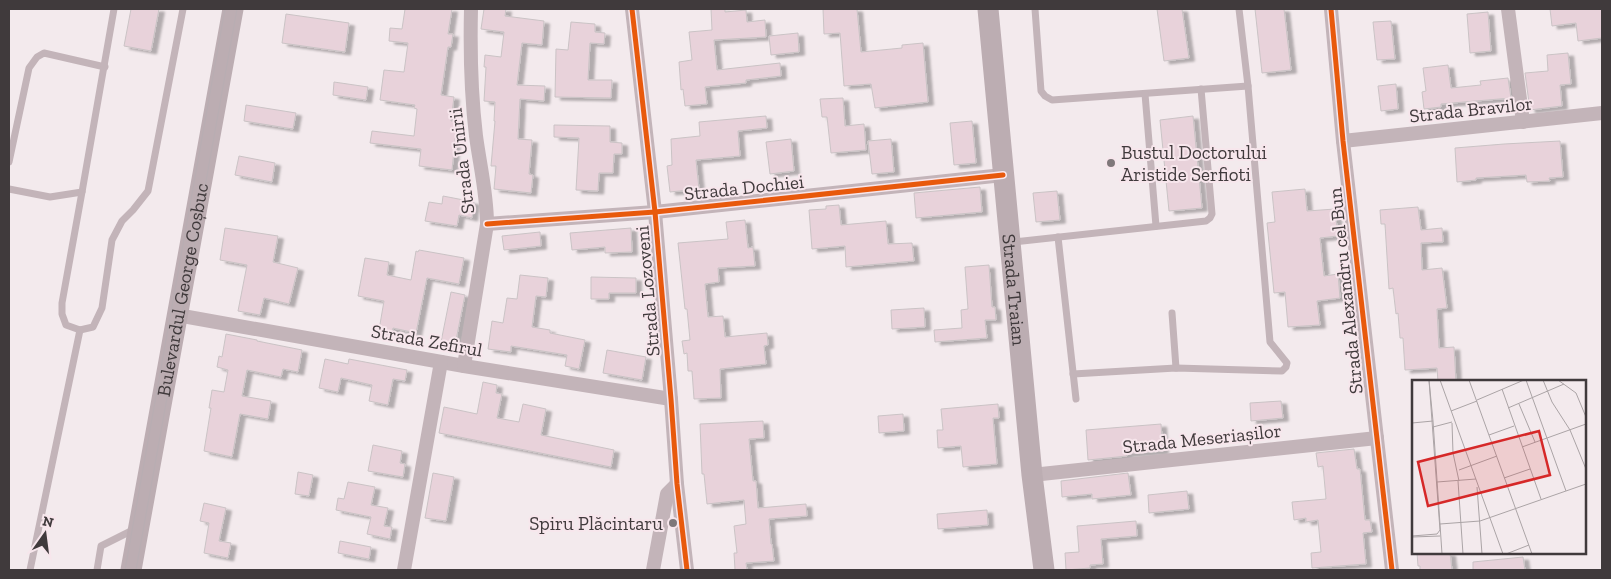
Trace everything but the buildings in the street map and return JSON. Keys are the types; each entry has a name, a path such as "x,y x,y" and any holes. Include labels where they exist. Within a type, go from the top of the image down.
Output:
{"main road":[{"name":"Bulevardul George Coșbuc","path":"131,570 233,9"},
{"name":"Strada Traian","path":"988,9 1032,475 1044,570"}],"street":[{"name":"Strada Unirii","path":"464,366 487,224 487,205 472,90 471,9"},
{"name":"Strada Lozoveni","path":"632,9 655,212 677,484 687,570"},
{"name":"Strada Alexandru cel Bun","path":"1331,9 1343,141 1392,570"},
{"path":"1508,9 1523,122"},
{"name":"Strada Bravilor","path":"1343,141 1602,114"},
{"name":"Strada Dochiei","path":"487,224 655,212 1003,176"},
{"name":"Strada Zefirul","path":"177,315 464,366 671,399"},
{"path":"404,570 441,362"},
{"name":"Strada Meseriașilor","path":"1032,475 1377,438"},
{"path":"653,570 667,494 677,484"}],"lane":[{"path":"114,9 62,303 62,314 66,325 80,330 93,327 102,308 112,240 122,221 148,191 183,9"},
{"path":"1035,9 1041,90 1045,96 1052,100 1248,86"},
{"path":"1073,374 1176,368 1282,371 1286,367 1287,363 1270,342 1248,86 1239,9"},
{"path":"9,162 29,68 36,57 44,53 105,67"},
{"path":"1010,242 1206,221 1210,218 1212,214 1201,89"},
{"path":"1145,94 1156,226"},
{"path":"9,189 50,197 82,192"},
{"path":"1058,237 1076,400"},
{"path":"1172,313 1176,368"},
{"path":"30,570 80,330"},
{"path":"97,570 102,546 138,528"}],"tram line":[{"path":"125,570 225,9"},
{"path":"136,570 237,9"}],"cycle path":[{"path":"632,9 655,212 677,484 687,570"},
{"path":"1331,9 1343,141 1392,570"},
{"path":"487,224 655,212 1003,175"}],"place":[{"name":"Bustul Doctorului Aristide Serfioti","path":"1111,163"},
{"name":"Spiru Plăcintaru","path":"673,523"}]}
